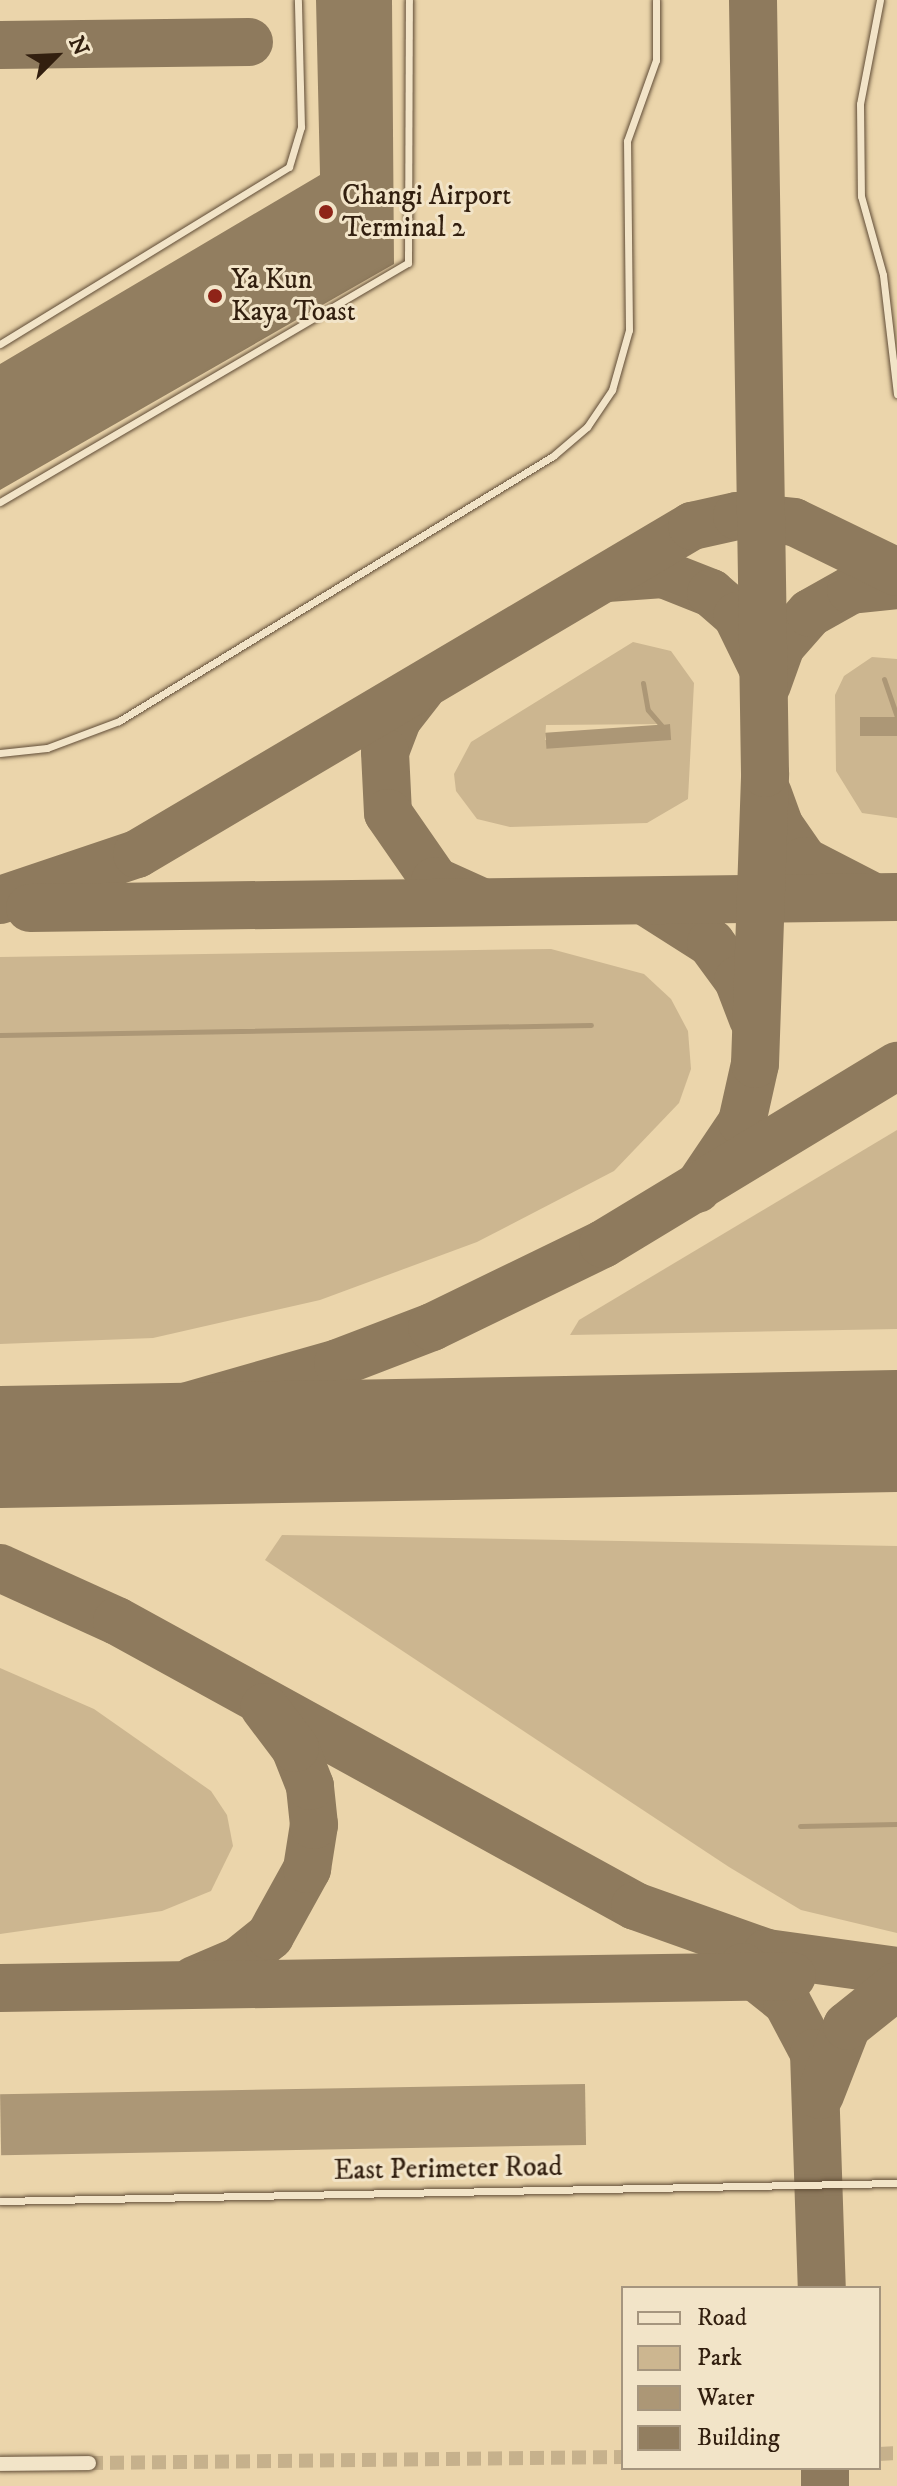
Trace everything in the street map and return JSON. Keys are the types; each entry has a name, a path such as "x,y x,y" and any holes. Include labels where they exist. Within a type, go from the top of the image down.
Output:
{"street":[{"path":"0,2464 89,2463"}],"lane":[{"path":"0,344 289,167 301,127 298,0"},
{"path":"0,502 408,263 409,0"},
{"path":"0,753 47,748 119,721 553,456 587,427 616,382 629,330 627,141 656,60 656,0"},
{"path":"880,0 860,104 861,196 883,275 897,394"},
{"name":"East Perimeter Road","path":"0,2201 897,2183"}],"green space":[{"path":"633,642 671,651 694,683 688,799 647,823 510,827 477,819 456,791 454,774 471,742","holes":["670,724 670,740 545,740 546,725"]},
{"path":"872,657 897,659 897,717 860,718 861,736 897,736 897,818 862,813 836,771 835,695 844,676"},
{"path":"551,949 644,974 671,999 688,1031 691,1069 679,1103 614,1171 477,1242 320,1300 153,1338 0,1344 0,957"},
{"path":"897,1130 897,1329 570,1335 579,1320"},
{"path":"282,1535 897,1546 897,1933 801,1910 729,1867 265,1560"},
{"path":"0,1668 94,1709 211,1791 227,1815 233,1846 211,1891 162,1911 0,1934"}],"water":[{"path":"860,717 897,717 897,736 860,736"},
{"path":"670,724 671,740 546,749 545,733"},
{"path":"585,2084 586,2145 1,2155 0,2094"}],"building":[{"name":"Changi Airport Terminal 2","path":"316,0 392,0 394,264 0,490 0,364 320,175"}],"waterway":[{"path":"884,679 897,716"},
{"path":"643,683 648,710 663,727"},
{"path":"0,1035 591,1025"},
{"path":"800,1826 897,1824"}],"taxiway":[{"path":"697,1189 742,1122 755,1064 765,773 753,0"},
{"path":"0,45 249,42"},
{"path":"0,900 137,854 692,526 737,516 794,522 897,572"},
{"path":"607,578 663,574 711,593 737,616 761,665"},
{"path":"767,685 781,646 810,613 851,590 897,585"},
{"path":"421,689 398,718 385,752 388,813 435,881 482,902"},
{"path":"768,794 779,825 804,861 868,894"},
{"path":"30,908 897,897"},
{"path":"648,903 711,943 738,980 753,1019"},
{"path":"0,1437 163,1413 338,1363 432,1327 603,1244 897,1066"},
{"path":"0,1568 117,1621 635,1906 767,1953 897,1971"},
{"path":"194,1980 239,1961 270,1936 307,1869 314,1825 310,1786 295,1748 264,1707"},
{"path":"743,1967 787,2002 814,2053 822,2286"},
{"path":"0,1988 792,1976"},
{"path":"820,2095 847,2026 897,1986"},
{"path":"825,2470 825,2486"}],"runway":[{"path":"0,1447 897,1431"}],"tunnel":[{"path":"881,2454 897,2453"},
{"path":"89,2463 621,2457"}],"place":[{"name":"Changi Airport Terminal 2","path":"326,212"},
{"name":"Ya Kun Kaya Toast","path":"215,296"}]}
